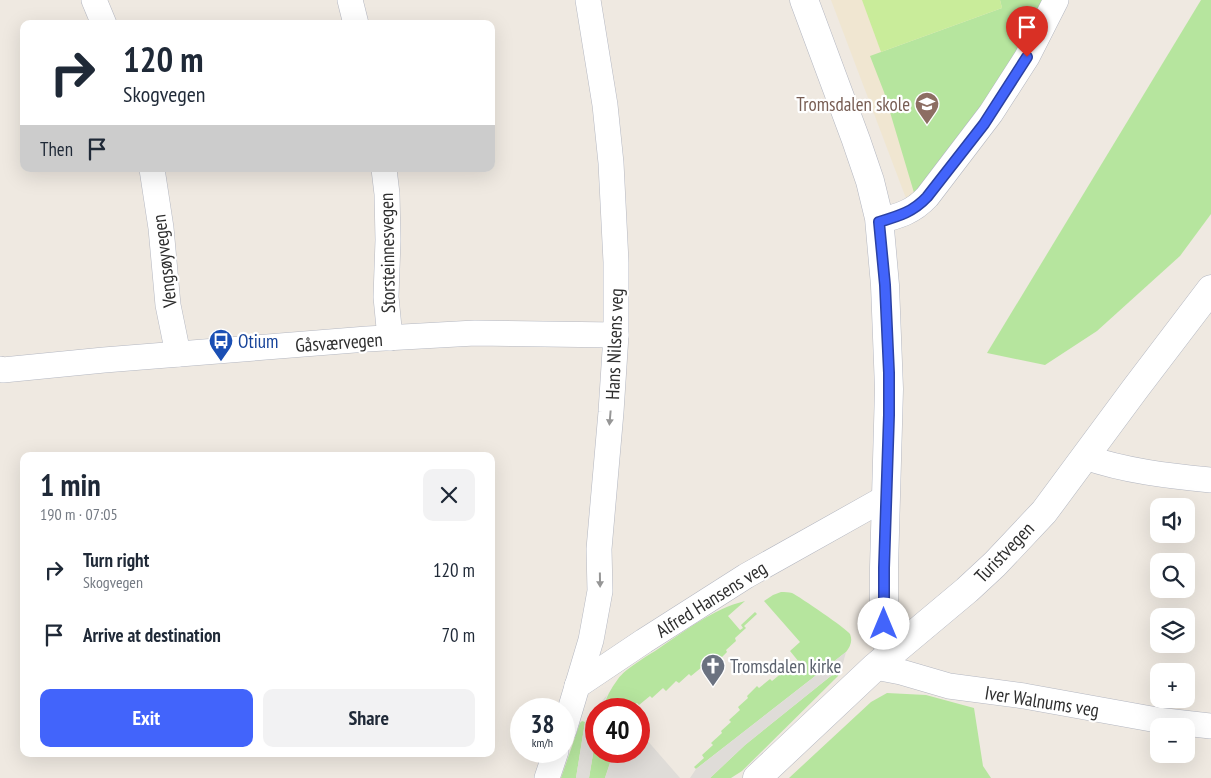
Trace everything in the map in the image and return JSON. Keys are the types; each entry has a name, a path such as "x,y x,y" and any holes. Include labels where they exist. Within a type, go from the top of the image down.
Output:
{"street":[{"path":"94,0 102,20"},
{"path":"350,0 355,20"},
{"name":"Hans Nilsens veg","path":"578,686 591,640 600,591 599,549 616,335 616,262 610,156 605,105 588,0"},
{"path":"804,0 867,173 879,222 885,285 889,373 884,568 884,632 886,641 884,660"},
{"path":"879,222 909,212 927,197 991,113 1027,57 1056,0"},
{"name":"Vengsøyvegen","path":"152,172 161,228 168,305 178,354"},
{"name":"Storsteinnesvegen","path":"384,172 388,240 386,297 390,338"},
{"name":"Turistvegen","path":"757,778 884,660 967,590 995,564 1044,512 1211,289"},
{"name":"Gåsværvegen","path":"1,371 178,354 367,339 475,333 616,335"},
{"path":"1085,457 1115,466 1179,477 1211,480"},
{"name":"Alfred Hansens veg","path":"578,686 746,576 886,498"},
{"name":"Iver Walnums veg","path":"884,660 902,672 949,686 1063,702 1157,720 1211,726"},
{"path":"574,698 578,686"},
{"path":"547,778 552,763"}],"shaded area":[{"name":"Tromsdalen skole","path":"831,0 1056,0 1023,66 907,201"},
{"path":"846,652 842,667 745,745 710,778 690,778 696,769"},
{"path":"585,722 585,763 592,763 589,778 576,778"},
{"path":"650,744 680,778 605,778 610,763 650,763"}],"green space":[{"path":"862,0 1000,0 1002,8 881,52"},
{"name":"Tromsdalen skole","path":"1000,0 1044,0 995,94 915,196 884,92 870,56 1002,8"},
{"path":"1201,0 1211,0 1211,214 1180,256 1097,331 1045,365 987,353"},
{"path":"781,592 792,593 841,626 850,634 850,646 846,652 696,769 694,767 704,758 702,755 713,745 711,743 731,722 729,720 740,710 738,707 748,698 747,696 757,686 759,688 770,679 772,681 783,672 786,673 799,662 790,651 800,642 764,601"},
{"path":"745,601 728,616 740,630 743,628 741,625 755,612 757,614 744,626 746,628 735,638 736,641 717,662 715,660 704,669 702,667 691,676 689,674 679,683 676,681 666,691 663,688 652,698 650,696 648,698 607,698 615,682 631,667 700,621"},
{"path":"842,667 838,676 742,771 731,778 710,778 745,745"},
{"path":"887,693 926,695 974,708 983,766 991,778 789,778 871,702"},
{"path":"582,721 585,722 576,778 561,778 566,763 575,763 575,737"},
{"path":"592,763 610,763 605,778 589,778"}],"place":[{"name":"Tromsdalen skole","path":"927,125"},
{"name":"Otium","path":"221,362"},
{"name":"Tromsdalen kirke","path":"713,687"}],"route":[{"path":"884,624 889,373 885,285 879,222 909,212 927,197 984,124 1027,57"}]}
